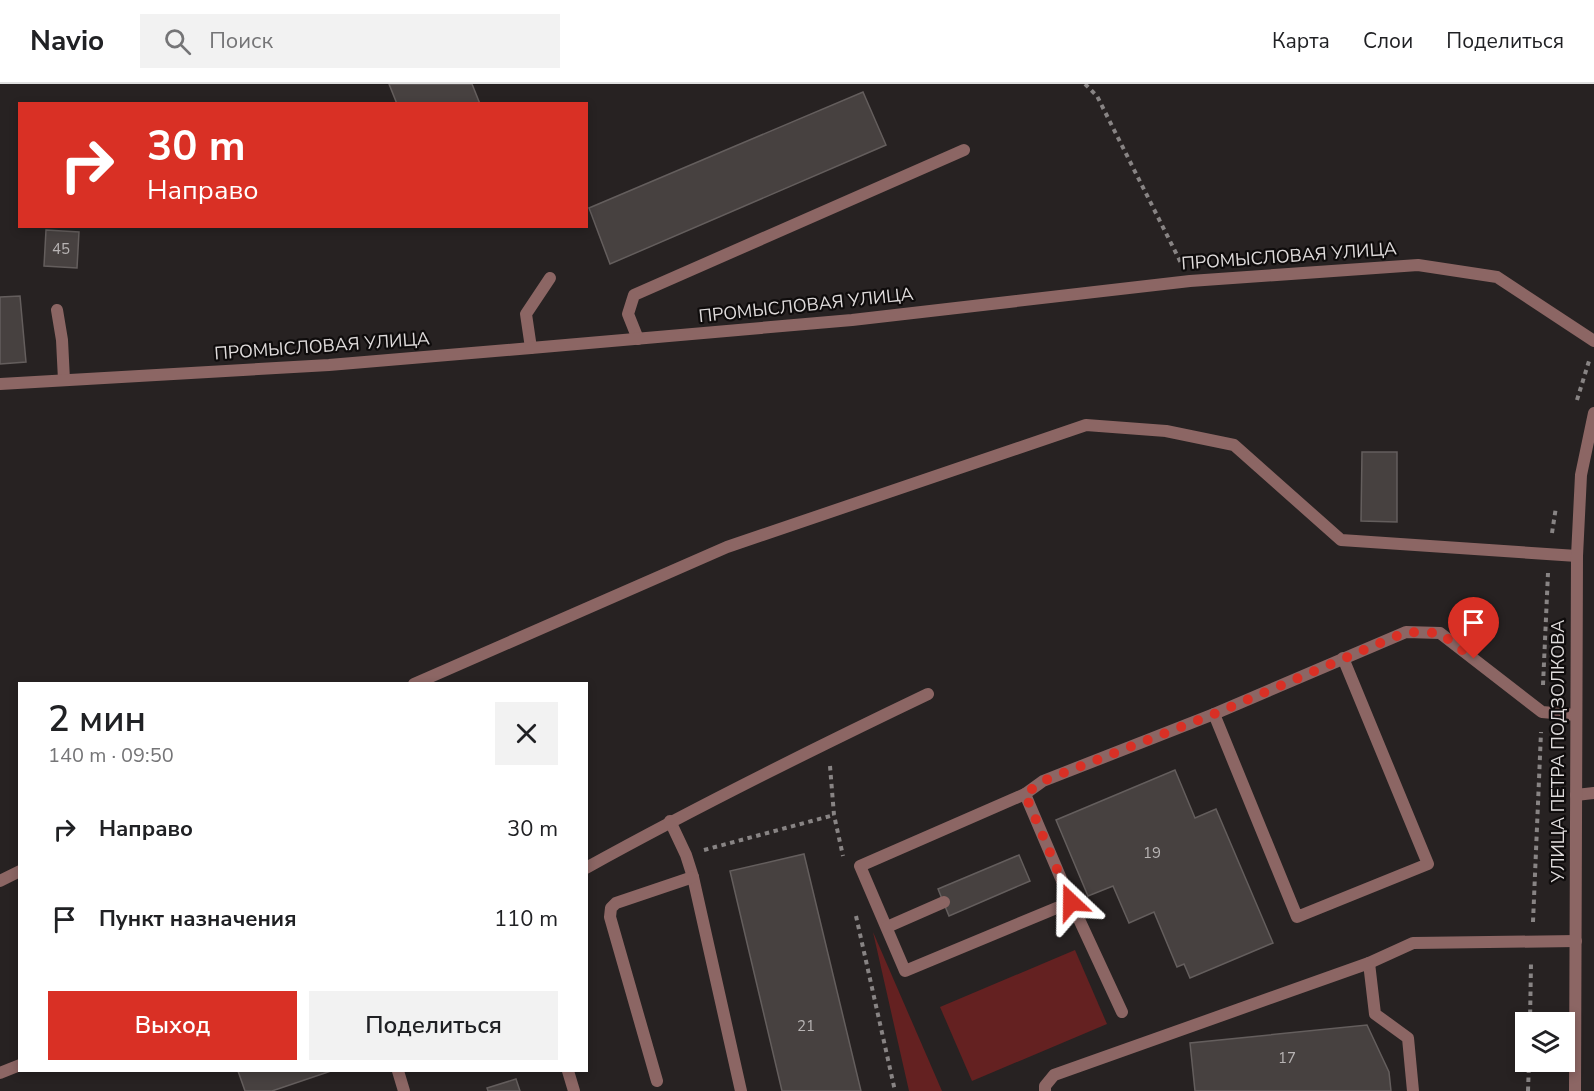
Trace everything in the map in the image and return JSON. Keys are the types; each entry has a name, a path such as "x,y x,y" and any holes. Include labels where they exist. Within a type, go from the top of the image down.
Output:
{"street":[{"path":"638,339 628,314 634,295 964,150"},
{"name":"ПРОМЫСЛОВАЯ УЛИЦА","path":"0,384 329,365 852,320 1190,280 1418,265 1497,277 1594,341"},
{"path":"531,348 526,314 550,278"},
{"path":"57,310 62,340 64,380"},
{"name":"УЛИЦА ПЕТРА ПОДЗОЛКОВА","path":"1575,1091 1577,556 1581,475 1594,413"},
{"path":"419,682 727,547 1086,425 1166,431 1234,445 1341,540 1577,556"},
{"path":"1071,902 906,971 860,866 1025,794 1043,781 1214,714 1406,632 1440,633 1542,712 1576,715"},
{"path":"1214,714 1297,917 1428,864 1343,658"},
{"path":"588,867 670,821 928,694"},
{"path":"1576,795 1594,793"},
{"path":"1025,794 1071,902 1122,1012"},
{"path":"670,821 686,855 693,877 741,1091"},
{"path":"0,881 18,873"},
{"path":"657,1080 610,916 611,908 616,903 693,877"},
{"path":"887,927 944,902"},
{"path":"1045,1091 1045,1086 1054,1075 1369,963 1413,943 1576,941"},
{"path":"1369,963 1375,1014 1408,1038 1413,1091"},
{"path":"0,1073 18,1066"},
{"path":"398,1072 405,1091"},
{"path":"568,1072 574,1091"}],"path":[{"path":"1085,84 1097,96 1190,280"},
{"path":"1574,410 1591,355"},
{"path":"1530,1012 1549,554 1557,498"},
{"path":"686,855 834,815"},
{"path":"1528,1091 1529,1072"}],"shaded area":[{"path":"873,932 942,1091 909,1091"},
{"path":"1075,950 1107,1024 972,1081 940,1007"}],"building":[{"path":"389,84 472,84 479,102 396,102"},
{"path":"863,92 886,145 610,264 589,208"},
{"path":"46,230 79,232 77,268 44,266"},
{"path":"20,296 26,362 0,364 0,297"},
{"path":"1362,452 1397,452 1397,522 1361,521"},
{"path":"1175,770 1195,818 1216,809 1273,943 1190,978 1184,964 1177,967 1154,912 1129,923 1113,886 1088,896 1056,820"},
{"path":"804,854 861,1091 782,1091 730,871"},
{"path":"1019,855 1030,881 949,916 938,889"},
{"path":"1367,1025 1389,1072 1391,1091 1195,1091 1190,1043"},
{"path":"238,1072 328,1072 272,1091 245,1091"},
{"path":"516,1079 520,1091 488,1091 487,1088"}],"route":[{"path":"1071,902 1025,794 1043,781 1214,714 1406,632 1440,633 1474,659"}]}
